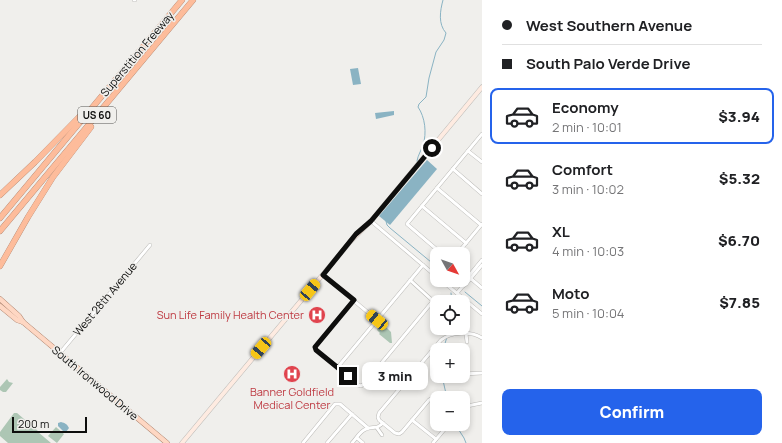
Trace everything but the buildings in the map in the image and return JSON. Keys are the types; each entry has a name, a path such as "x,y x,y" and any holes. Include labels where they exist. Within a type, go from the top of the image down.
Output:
{"highway":[{"name":"Superstition Freeway","path":"0,218 182,0"},
{"name":"Superstition Freeway","path":"0,231 193,0"},
{"path":"0,266 53,177 120,92 139,65"},
{"path":"0,194 52,146 113,82"}],"main road":[{"path":"182,443 356,234 371,221 482,88"},
{"name":"South Ironwood Drive","path":"0,299 19,316 23,322 167,443"},
{"name":"South Ironwood Drive","path":"0,306 17,320 23,322"}],"street":[{"path":"434,247 407,224 482,134"},
{"path":"468,151 482,162"},
{"path":"453,169 482,194"},
{"path":"438,188 482,224 463,247"},
{"path":"422,206 466,243"},
{"path":"371,221 430,270"},
{"name":"West 28th Avenue","path":"60,353 150,245"},
{"path":"470,277 482,260"},
{"path":"337,368 423,264"},
{"path":"470,277 482,265"},
{"path":"323,275 377,320"},
{"path":"470,277 482,288"},
{"path":"354,300 315,347 316,350 337,368 361,386 433,301 410,280"},
{"path":"450,287 482,314"},
{"path":"456,292 462,287"},
{"path":"470,334 482,338"},
{"path":"430,399 399,434 395,433 378,417 379,413 438,342 448,336 457,335"},
{"path":"466,335 467,342"},
{"path":"470,374 482,373"},
{"path":"303,443 335,404 338,403 368,428"},
{"path":"470,405 482,403"},
{"path":"327,443 352,414"},
{"path":"412,420 436,439"},
{"path":"352,443 363,431 368,428 377,428 383,423"},
{"path":"377,428 379,433 382,435"},
{"path":"433,443 443,431"},
{"path":"357,438 363,443"}],"green space":[{"path":"378,326 385,326 391,332 392,343 379,334 380,333 377,330"},
{"path":"7,379 9,382 13,383 6,392 3,392 0,390 0,387"},
{"path":"14,413 17,413 51,443 8,443 0,436 0,432"},
{"path":"56,427 64,434 57,443 48,436"}],"water":[{"path":"358,68 361,84 353,85 350,69"},
{"path":"394,111 394,115 376,119 375,113"},
{"path":"427,160 437,169 390,225 379,216"},
{"path":"61,422 66,424 69,428 66,432 58,426 58,423"}],"waterway":[{"path":"418,163 417,159 423,145 425,130 424,120 418,107 426,97 436,52 444,40 446,33 441,22 443,0"},
{"path":"386,221 390,228 430,261"},
{"path":"465,292 482,306"},
{"path":"445,343 447,337"},
{"path":"444,383 445,391"},
{"path":"460,431 466,443"}],"place":[{"name":"Sun Life Family Health Center","path":"317,315"},
{"name":"Banner Goldfield Medical Center","path":"292,374"}],"route":[{"path":"348,376 316,350 315,347 354,300 323,275 356,234 371,221 432,148"}]}
